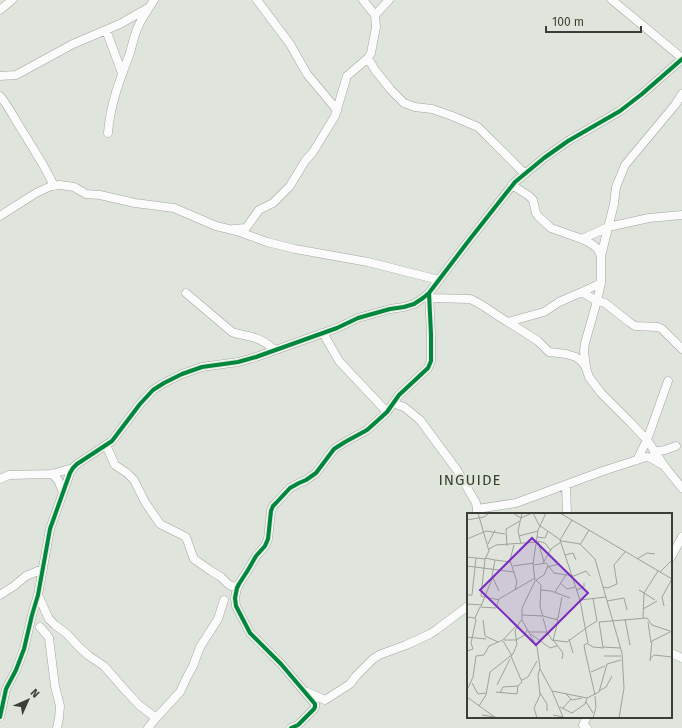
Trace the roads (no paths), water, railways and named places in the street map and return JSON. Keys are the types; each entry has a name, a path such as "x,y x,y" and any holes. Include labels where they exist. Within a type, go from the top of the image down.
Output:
{"street":[{"path":"0,10 12,0"},
{"path":"108,133 110,113 137,28 154,0"},
{"path":"257,0 290,44 308,74 337,110"},
{"path":"363,0 376,15"},
{"path":"230,229 246,228 259,210 273,203 290,186 335,116 347,76 368,58 371,53 376,26 376,15 389,0"},
{"path":"291,728 298,725 310,714 315,707 315,704 281,664 248,629 236,606 238,587 256,556 267,543 273,506 290,488 310,478 316,473 334,449 367,430 386,412 407,387 428,368 431,361 429,296 439,280 512,186 544,158 568,141 620,111 642,94 682,58 612,0"},
{"path":"0,76 16,75 73,44 120,24 148,8"},
{"path":"106,30 122,73"},
{"path":"368,58 375,70 404,103 415,107 432,109 478,127 525,174"},
{"path":"682,94 675,105 625,165 616,187 614,204 601,256 601,283 584,351 586,368 589,377 601,393 646,440 682,488"},
{"path":"0,96 48,172 54,186"},
{"path":"0,216 36,193 60,185 74,187 86,194 100,195 135,203 174,208 216,226 230,229 267,242 295,249 368,262 439,280"},
{"path":"512,186 534,200 536,213 551,228 590,242 597,248 601,256"},
{"path":"582,239 608,227 649,218 682,215"},
{"path":"508,322 544,312 559,302 601,283"},
{"path":"582,292 597,301 605,303 635,326 658,327 662,329 682,349"},
{"path":"186,294 232,332 262,340 275,350"},
{"path":"0,475 52,474 73,468 115,437 153,390 182,374 202,367 256,358 337,328 358,318 390,309 404,308 429,296 470,299 475,301 496,316 534,338 549,352 576,357 586,368"},
{"path":"323,333 338,361 386,412"},
{"path":"637,460 668,382"},
{"path":"393,403 409,410 420,420 457,470 473,498 477,512 516,503 646,457 652,458 665,467"},
{"path":"106,445 115,465 134,480 145,502 160,524 186,537 194,558 231,586 238,587"},
{"path":"654,452 676,446"},
{"path":"0,717 6,689 16,670 26,642 38,595 50,529 68,477 73,468"},
{"path":"52,474 58,480 63,492"},
{"path":"0,479 9,475"},
{"path":"566,485 568,513"},
{"path":"672,555 682,537"},
{"path":"0,595 26,576 42,569"},
{"path":"38,595 47,616 55,625 67,634 89,656 104,666 138,705 156,718"},
{"path":"148,728 180,692 194,666 200,646 218,619 224,600"},
{"path":"303,690 325,700 350,684 373,659 430,634 467,607"},
{"path":"26,642 40,627 44,625 55,625"},
{"path":"40,627 49,638 55,686 60,706 57,728"},
{"path":"672,653 682,658"}],"district":[{"name":"INGUIDE","path":"470,480"}]}
